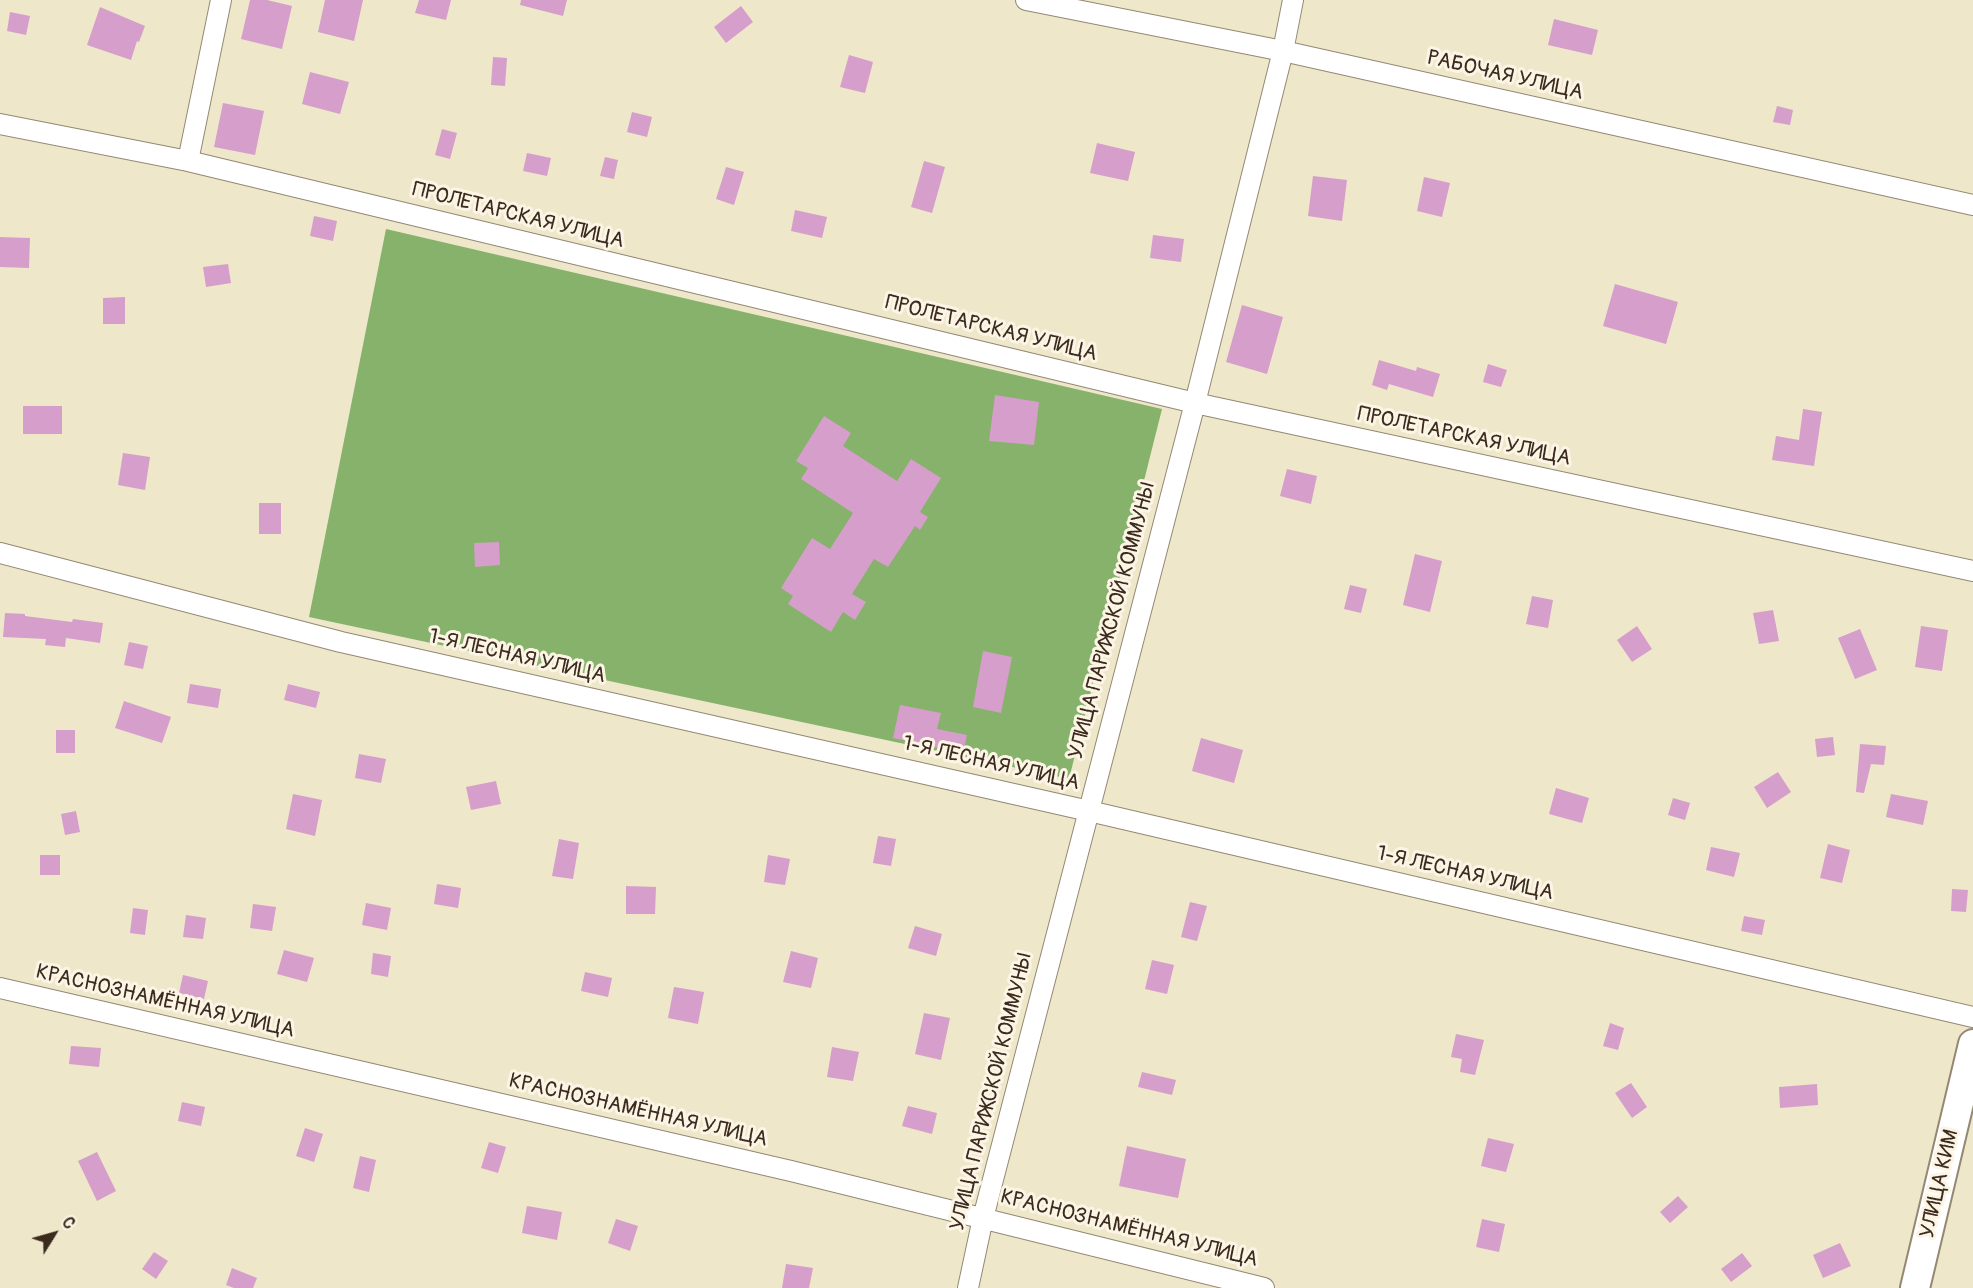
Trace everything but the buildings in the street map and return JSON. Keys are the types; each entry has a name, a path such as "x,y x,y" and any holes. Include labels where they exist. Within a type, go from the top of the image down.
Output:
{"main road":[{"name":"УЛИЦА КИМ","path":"1915,1288 1973,1044"}],"street":[{"path":"188,161 221,0"},
{"name":"РАБОЧАЯ УЛИЦА","path":"1026,0 1283,51 1973,206"},
{"name":"УЛИЦА ПАРИЖСКОЙ КОММУНЫ","path":"968,1288 983,1218 1195,403 1283,51 1293,0"},
{"name":"ПРОЛЕТАРСКАЯ УЛИЦА","path":"0,124 188,161 1195,403 1973,571"},
{"name":"1-Я ЛЕСНАЯ УЛИЦА","path":"0,553 341,642 1089,811 1973,1017"},
{"name":"КРАСНОЗНАМЁННАЯ УЛИЦА","path":"0,988 791,1171 1264,1288"}],"green space":[{"path":"386,229 1162,409 1069,779 309,617"}]}
